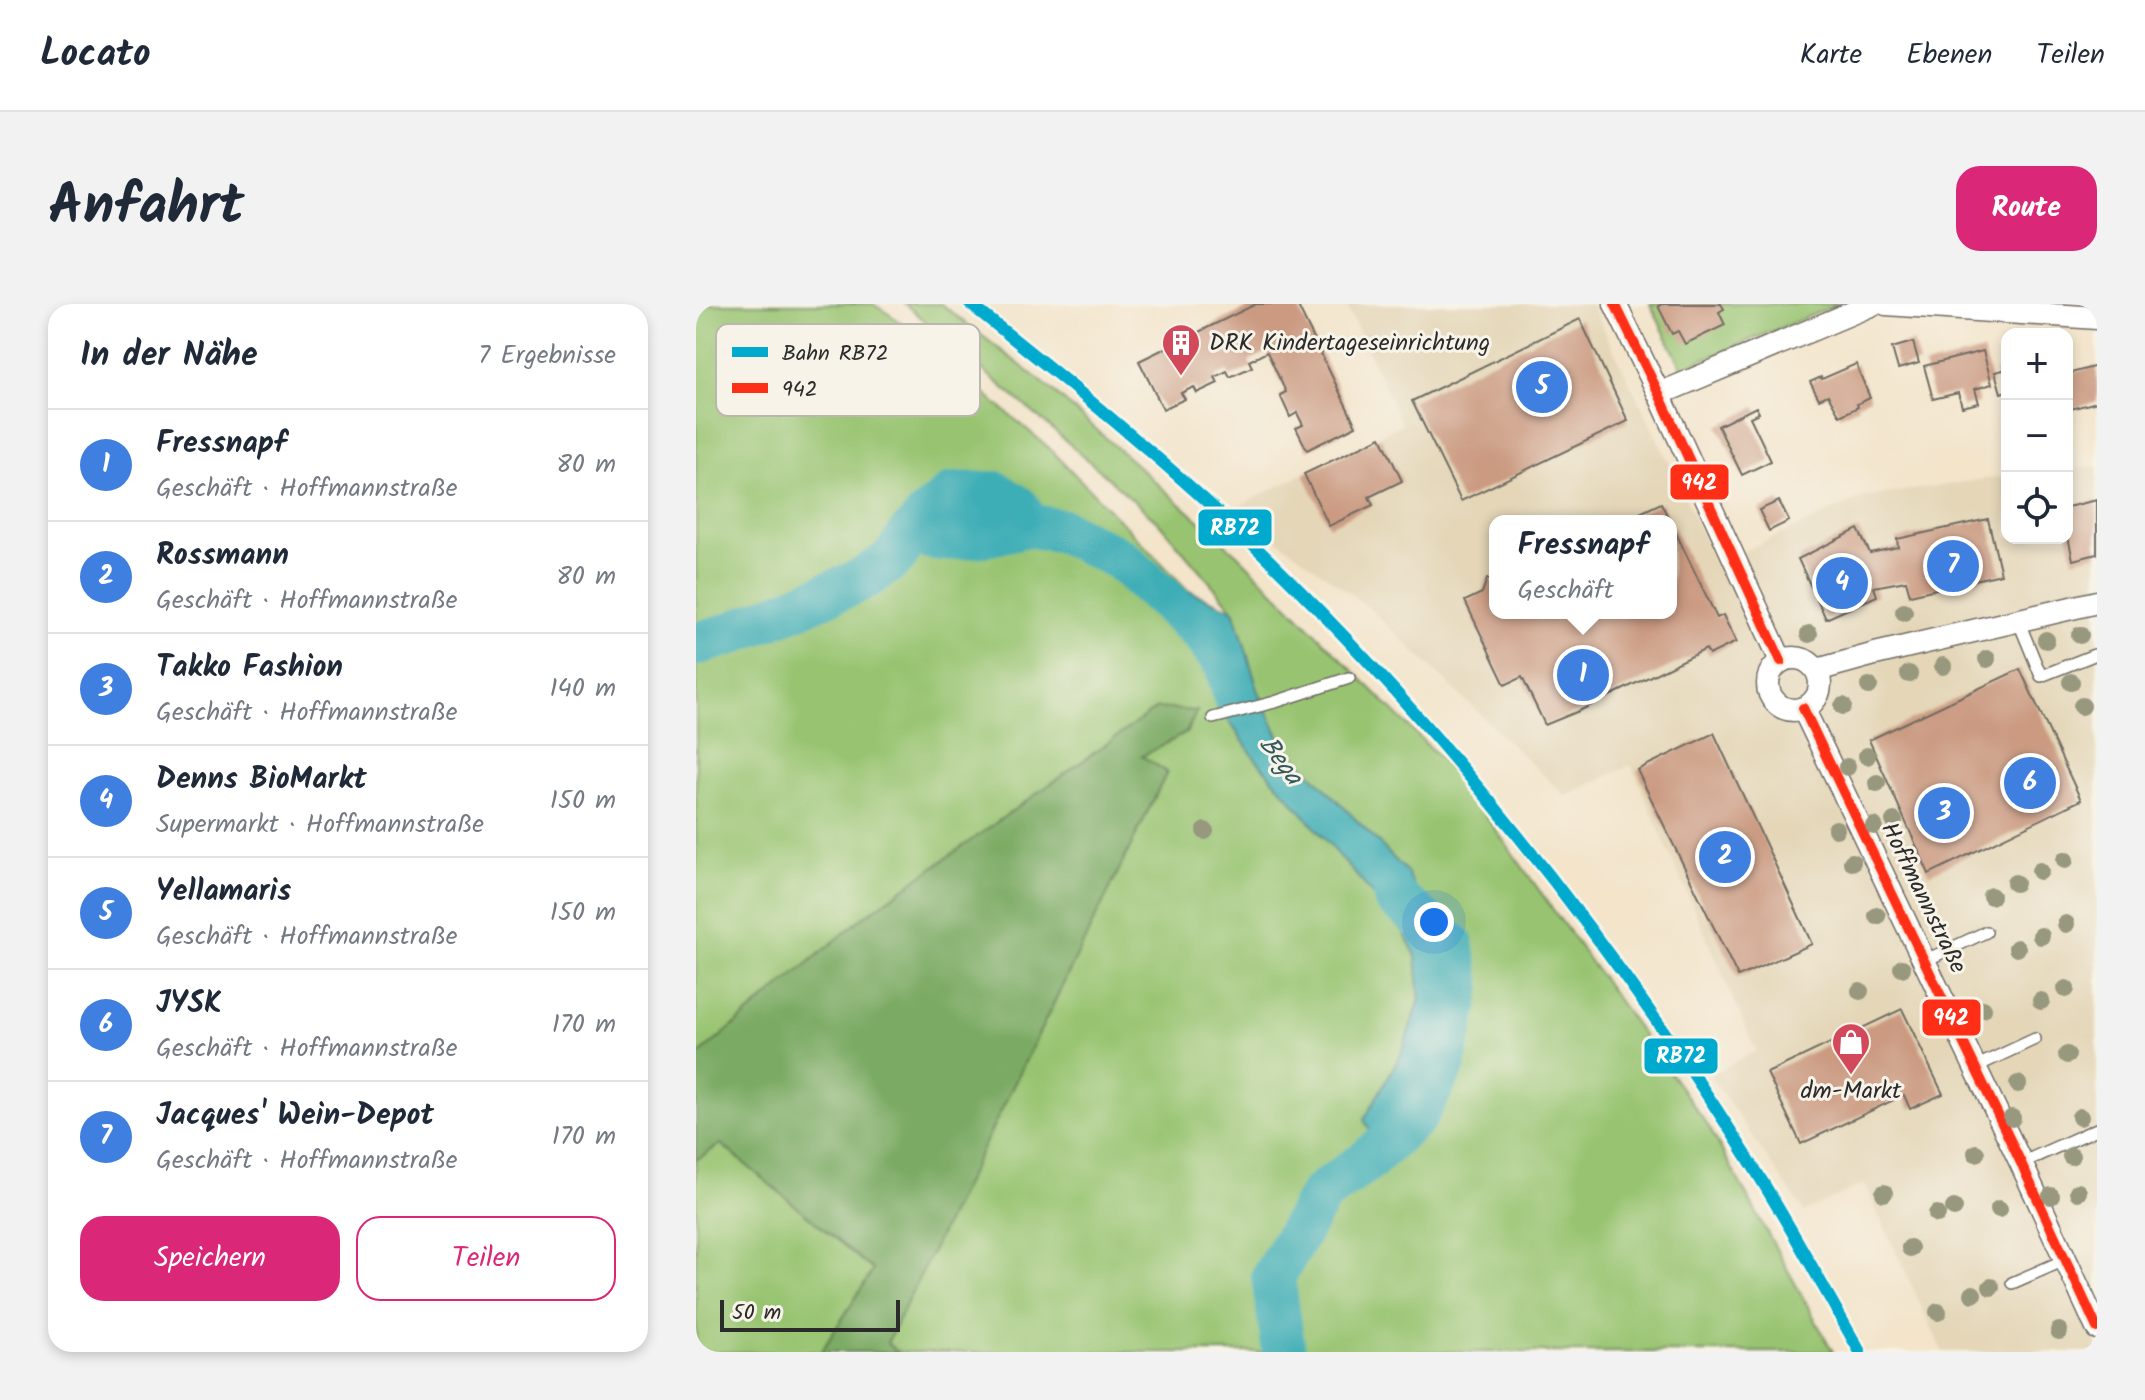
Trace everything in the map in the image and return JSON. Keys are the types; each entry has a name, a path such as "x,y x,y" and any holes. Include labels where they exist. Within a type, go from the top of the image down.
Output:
{"street":[{"path":"1615,304 1781,661"},
{"path":"1659,394 1873,304"},
{"path":"1886,304 2097,318"},
{"path":"1817,670 2097,602"},
{"path":"1801,658 1817,670 1821,681 1819,692 1813,702 1803,708 1785,708 1771,696 1769,678 1773,668 1781,661 1801,658"},
{"name":"Hoffmannstraße","path":"1803,708 2097,1328"}],"lane":[{"path":"2018,620 2041,676 2094,655"},
{"path":"1213,718 1349,678"},
{"path":"1924,961 1986,932"},
{"path":"1975,1067 2035,1039"},
{"path":"2021,1163 2097,1129"},
{"path":"2012,1283 2065,1260"}],"shaded area":[{"path":"1346,304 1591,304 1670,464 1715,564 1864,497 2001,477 2001,544 2073,544 2073,469 2097,466 2097,1352 1943,1352 1864,1184 1804,1212 1710,1075 1756,1051 1631,765 1565,796 1368,607 1235,508 1402,424"}],"green space":[{"path":"696,304 873,304 902,324 716,324 716,416 980,416 980,390 1048,447 1189,591 1208,628 1222,704 1254,757 1402,928 1416,956 1420,999 1401,1054 1365,1120 1377,1141 1435,1055 1407,872 1283,745 1258,690 1234,610 1158,522 980,368 980,334 1046,385 1238,555 1455,773 1709,1127 1833,1352 898,1352 887,1343 1167,772 1141,756 1186,733 1196,712 696,1057"},
{"path":"905,304 941,304 967,324 929,324"},
{"path":"1650,304 1839,304 1682,368"},
{"path":"1157,708 1197,711 1186,733 1142,756 1167,772 887,1343 898,1352 821,1352 873,1270 721,1144 696,1160 696,1057 862,918"},
{"path":"721,1144 874,1270 821,1352 696,1352 696,1160"}],"water":[{"path":"1189,591 1234,610 1258,690 1283,745 1407,872 1441,937 1444,986 1435,1055 1377,1142 1364,1120 1401,1054 1420,1000 1416,956 1402,928 1254,757 1225,715 1208,628"}],"building":[{"name":"DRK Kindertageseinrichtung","path":"1256,304 1297,304 1356,426 1307,450 1296,428 1303,425 1297,413 1290,417 1280,395 1286,392 1267,352 1249,361 1252,367 1230,377 1227,371 1215,377 1218,383 1197,393 1194,387 1181,393 1185,399 1163,409 1139,361"},
{"path":"1721,304 1724,309 1719,312 1725,325 1685,344 1678,331 1672,334 1658,306"},
{"path":"1580,319 1628,421 1461,501 1412,401"},
{"path":"1913,342 1919,363 1898,369 1892,348"},
{"path":"1983,351 1992,384 1975,389 1979,403 1962,407 1958,393 1933,399 1924,366"},
{"path":"1856,364 1870,398 1840,416 1828,395 1819,399 1810,382"},
{"path":"2097,366 2097,402 2073,408 2073,372"},
{"path":"2001,370 2001,393 1995,372"},
{"path":"1756,407 1759,413 1750,417 1771,461 1742,475 1718,426"},
{"path":"1381,437 1402,481 1369,497 1373,505 1329,526 1304,474"},
{"path":"2097,500 2097,554 2073,560 2070,544 2073,544 2073,506"},
{"path":"1779,501 1789,521 1769,531 1759,510"},
{"path":"1661,503 1667,515 1636,515"},
{"path":"1988,519 2001,574 1910,595 1906,581 1874,587 1877,596 1826,619 1798,559 1858,529 1870,553 1898,547 1897,539"},
{"path":"1677,535 1717,618 1723,615 1736,642 1709,655 1706,649 1545,725 1522,677 1505,685 1465,601 1482,593 1487,579 1489,619 1677,619"},
{"path":"2020,669 2081,800 1929,874 1869,740"},
{"path":"1714,733 1812,944 1738,977 1637,770"},
{"name":"dm-Markt","path":"1902,1009 1943,1094 1910,1109 1904,1095 1801,1144 1767,1073"}],"waterway":[{"path":"910,534 953,494 996,493 1019,508 1027,525"},
{"name":"Bega","path":"696,644 730,634 864,579 894,558 910,534 942,539 991,534 1027,525 1063,531 1120,559 1201,632 1226,665 1235,697"},
{"name":"Bega","path":"1284,1352 1273,1277 1321,1194 1369,1159 1416,1116 1444,1064 1460,987 1452,945 1395,897"}],"rail line":[{"name":"RB72","path":"970,304 1121,427 1231,524 1332,623 1457,762 1574,907 1682,1058 1767,1189 1860,1352"}],"transit line":[{"name":"942","path":"1615,304 1781,661"},
{"name":"942","path":"1803,708 2097,1328"}],"place":[{"name":"DRK Kindertageseinrichtung","path":"1181,377"},
{"name":"Yellamaris","path":"1542,387"},
{"name":"Jacques' Wein-Depot","path":"1953,566"},
{"name":"Denns BioMarkt","path":"1842,583"},
{"name":"Fressnapf","path":"1583,675"},
{"name":"JYSK","path":"2030,783"},
{"name":"Takko Fashion","path":"1944,813"},
{"name":"Rossmann","path":"1725,857"},
{"name":"dm-Markt","path":"1851,1076"}]}
